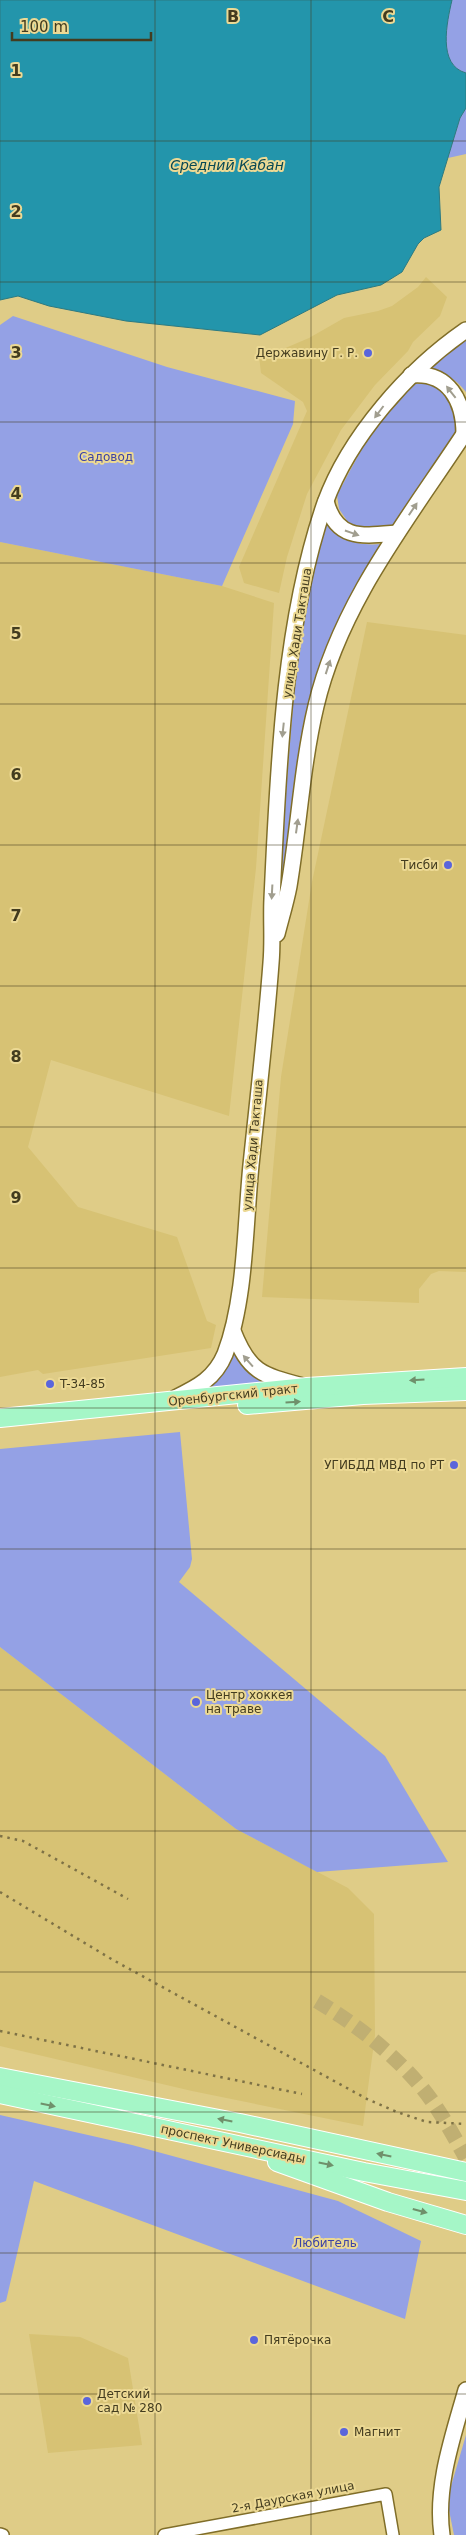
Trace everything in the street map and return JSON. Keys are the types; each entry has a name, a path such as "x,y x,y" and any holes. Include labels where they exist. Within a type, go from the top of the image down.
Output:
{"main road":[{"name":"Оренбургский тракт","path":"0,1418 307,1387 466,1377"},
{"name":"Оренбургский тракт","path":"0,1427 184,1409 362,1396 466,1391"},
{"name":"проспект Универсиады","path":"0,2077 240,2123 466,2172"},
{"name":"проспект Универсиады","path":"0,2094 225,2143 466,2191"},
{"path":"225,2143 388,2202 462,2224"},
{"path":"418,2162 466,2159"}],"street":[{"name":"улица Хади Такташа","path":"169,1401 202,1385 215,1373 233,1331 243,1254 272,960 272,903 279,771 290,668 305,569 326,501 351,453 369,426 389,399 412,375 466,330"},
{"path":"412,375 439,379 448,386 461,404 465,432"},
{"name":"улица Хади Такташа","path":"272,960 289,887 316,706 333,652 347,620 396,533 465,432"},
{"path":"326,501 331,517 348,532 361,536 396,533"},
{"name":"улица Хади Такташа","path":"233,1331 242,1354 249,1364 262,1373 307,1387"},
{"path":"442,2535 440,2504 445,2473 466,2390"},
{"name":"2-я Даурская улица","path":"164,2535 386,2494 393,2535"}],"shaded area":[{"path":"426,277 447,297 440,316 413,342 408,351 375,385 341,430 307,494 287,557 279,593 244,583 239,567 307,411 303,402 261,373 259,356 269,355 309,338 344,318 392,306 418,287"},
{"path":"0,542 222,586 274,603 256,868 229,1116 51,1060 28,1147 78,1207 177,1237 207,1321 216,1325 211,1348 43,1374 38,1370 0,1377"},
{"path":"367,622 466,635 466,1272 439,1271 431,1274 419,1289 419,1303 262,1297 281,1077 312,882"},
{"path":"0,1647 236,1829 348,1888 374,1914 375,2035 363,2126 192,2091 0,2046"},
{"name":"Детский сад № 280","path":"29,2334 80,2337 128,2358 142,2445 48,2453"}],"green space":[{"path":"452,0 466,0 466,73 457,68 451,61 446,42"},
{"path":"466,108 466,154 448,158 460,118"},
{"name":"Садовод","path":"13,316 167,367 295,401 293,424 222,586 0,542 0,325"},
{"path":"466,336 466,392 448,376 425,370"},
{"path":"433,383 444,386 462,427 398,524 378,533 350,525 339,509 337,495 367,439 386,413 413,384"},
{"path":"328,517 339,532 350,540 364,544 382,544 344,609 328,649 296,773 275,932 296,668 312,569"},
{"path":"231,1343 279,1383 203,1391 220,1376"},
{"name":"Центр хоккея на траве","path":"180,1432 192,1559 190,1567 179,1582 385,1756 448,1862 317,1872 236,1829 0,1647 0,1449"},
{"name":"Любитель","path":"0,2115 132,2145 338,2201 421,2241 405,2319 34,2181 6,2301 0,2303"},
{"path":"466,2435 466,2535 454,2535 447,2500"}],"water":[{"name":"Средний Кабан","path":"0,0 452,0 446,42 451,61 457,68 466,73 466,108 460,118 439,187 441,230 424,238 418,244 402,272 381,285 337,295 260,335 126,321 49,306 18,296 0,300"}],"tunnel":[{"path":"317,2001 374,2040 399,2063 435,2105 466,2158"}],"railway":[{"path":"0,1836 23,1841 128,1899"},
{"path":"0,1892 113,1960 367,2099 427,2122 466,2124"},
{"path":"0,2031 302,2094"}],"place":[{"name":"Державину Г. Р.","path":"368,353"},
{"name":"Тисби","path":"448,865"},
{"name":"T-34-85","path":"50,1384"},
{"name":"УГИБДД МВД по РТ","path":"454,1465"},
{"name":"Центр хоккея на траве","path":"196,1702"},
{"name":"Пятёрочка","path":"254,2340"},
{"name":"Детский сад № 280","path":"87,2401"},
{"name":"Магнит","path":"344,2432"}]}
